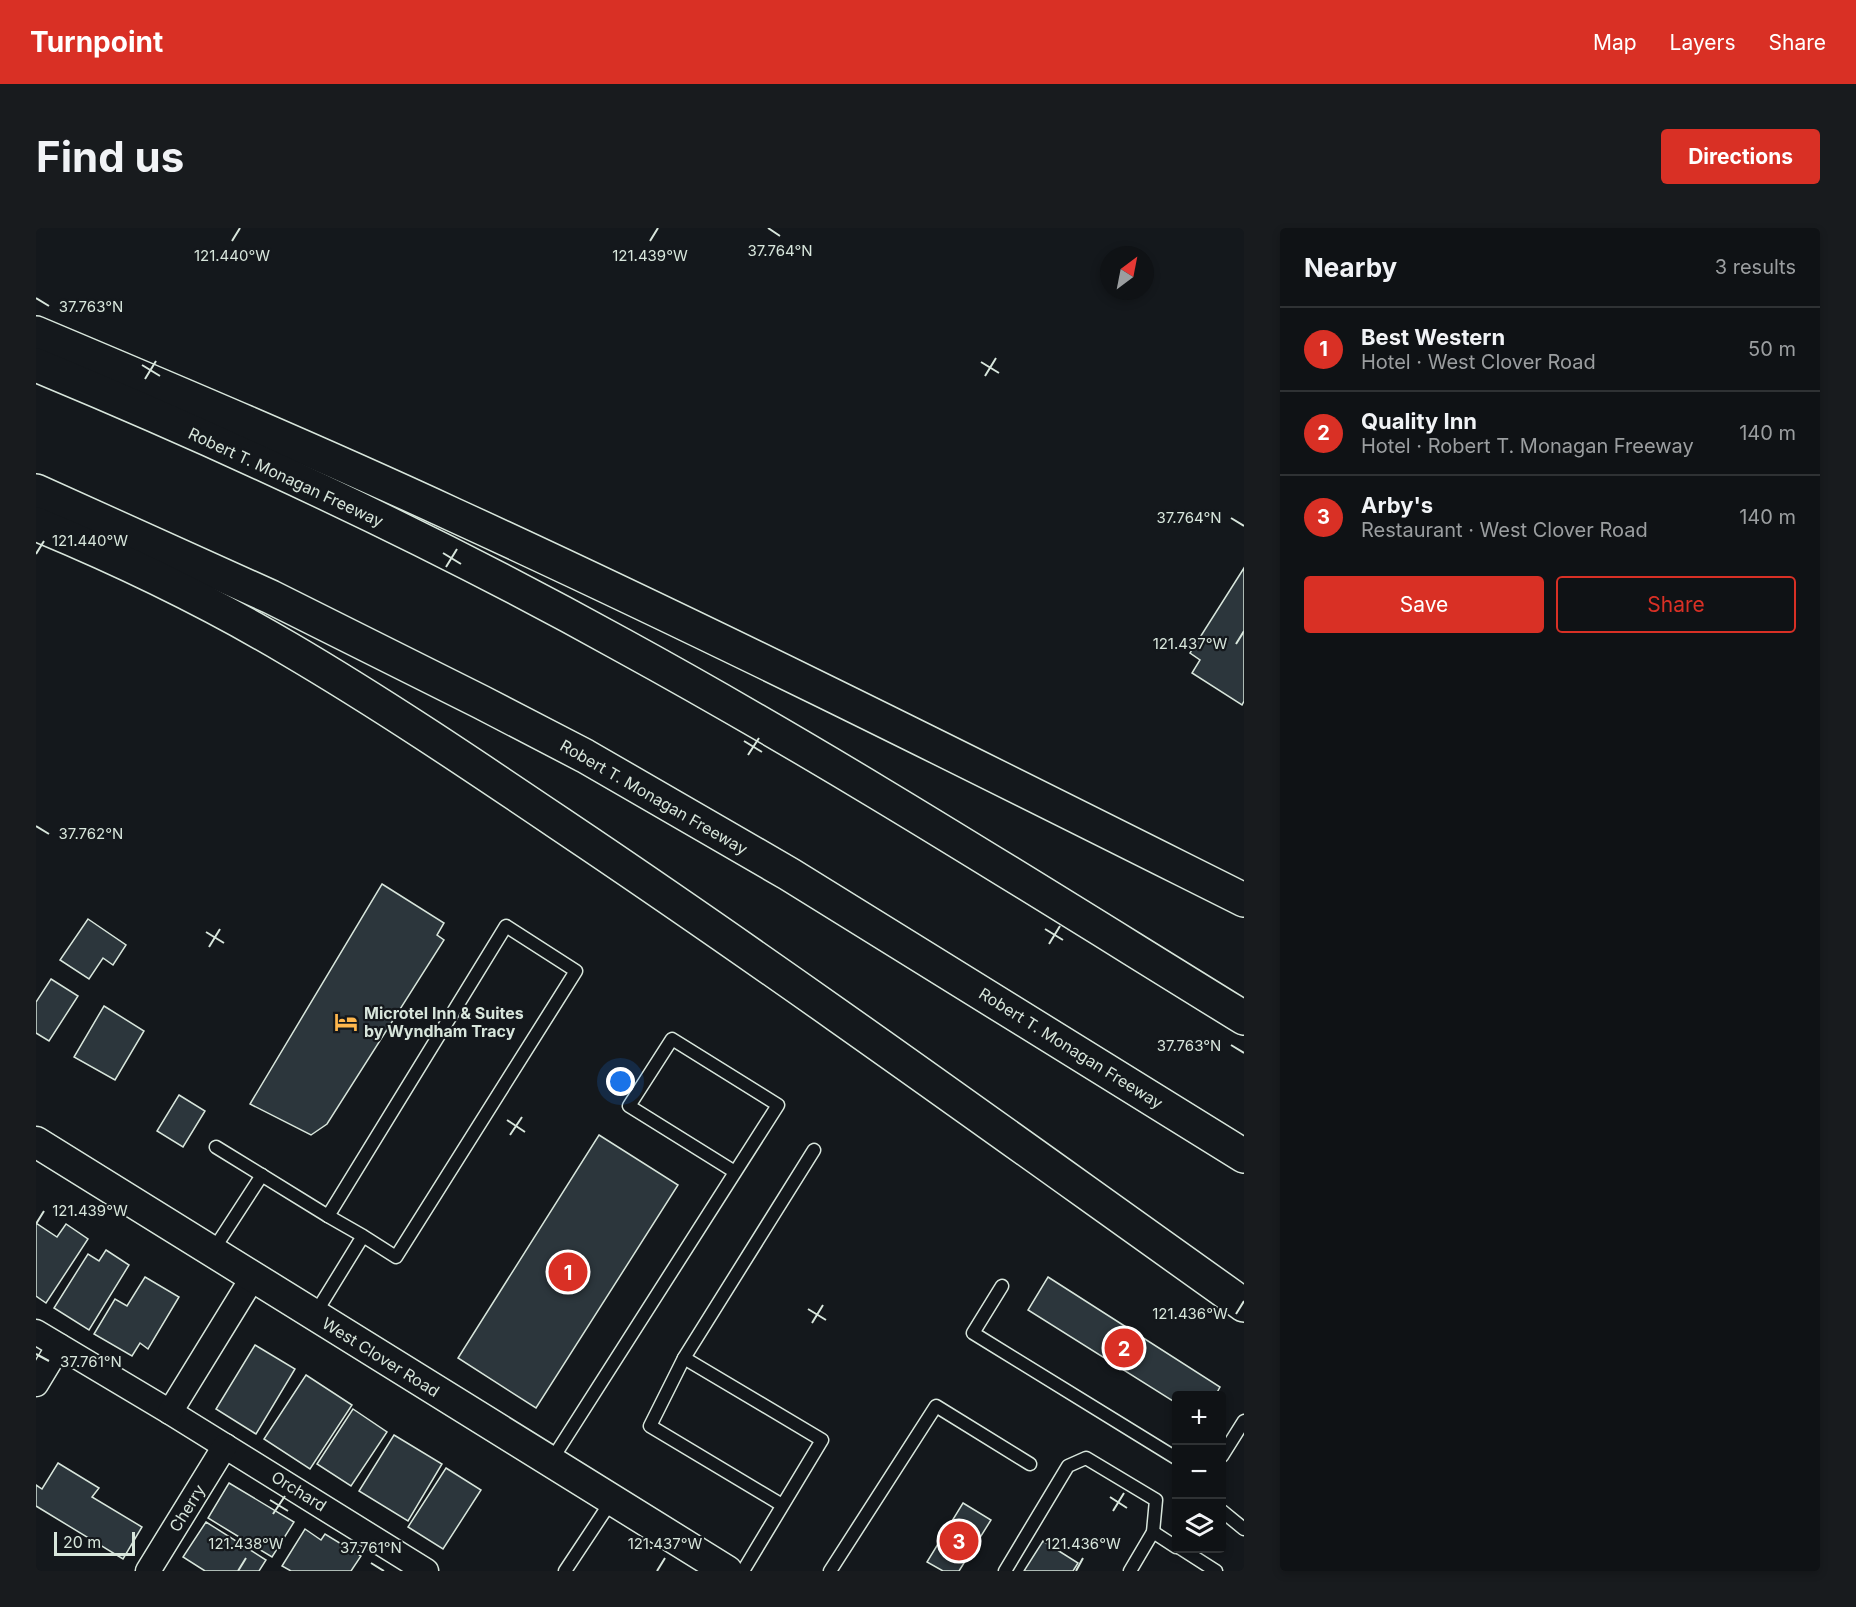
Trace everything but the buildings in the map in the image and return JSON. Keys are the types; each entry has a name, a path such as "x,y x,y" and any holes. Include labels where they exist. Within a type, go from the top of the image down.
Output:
{"highway":[{"path":"36,333 292,442 575,571 1000,778 1244,900"},
{"name":"Robert T. Monagan Freeway","path":"36,365 304,483 421,540 620,644 825,760 1244,1018"},
{"name":"Robert T. Monagan Freeway","path":"36,491 271,597 585,756 789,874 1244,1156"},
{"path":"36,524 201,600 288,648 392,712 728,937 1244,1305"}],"street":[{"name":"West Clover Road","path":"36,1142 727,1571"},
{"path":"170,1412 254,1277"},
{"name":"Orchard","path":"36,1332 225,1446 393,1562 426,1571"},
{"path":"36,1384 59,1346"},
{"name":"Cherry","path":"148,1571 225,1446"}],"lane":[{"path":"216,1148 328,1216 363,1236 396,1257 576,971 506,926 328,1216"},
{"path":"550,1462 735,1173 778,1105 672,1039 629,1106 735,1173"},
{"path":"782,1505 650,1426 684,1358 814,1150"},
{"path":"212,1252 262,1175"},
{"path":"314,1315 363,1236"},
{"path":"1002,1286 973,1333 1172,1456"},
{"path":"684,1358 822,1440 743,1571"},
{"path":"830,1571 936,1406 1029,1464"},
{"path":"1226,1448 1244,1421"},
{"path":"1005,1571 1068,1466 1086,1458 1156,1500 1154,1532 1130,1571"},
{"path":"565,1571 612,1500"},
{"path":"1226,1515 1244,1528"},
{"path":"1154,1532 1172,1543"},
{"path":"1188,1553 1216,1571"}],"place":[{"name":"Microtel Inn & Suites by Wyndham Tracy","path":"346,1022"},
{"name":"Best Western","path":"568,1272"},
{"name":"Quality Inn","path":"1124,1348"},
{"name":"Arby's","path":"959,1541"}]}
